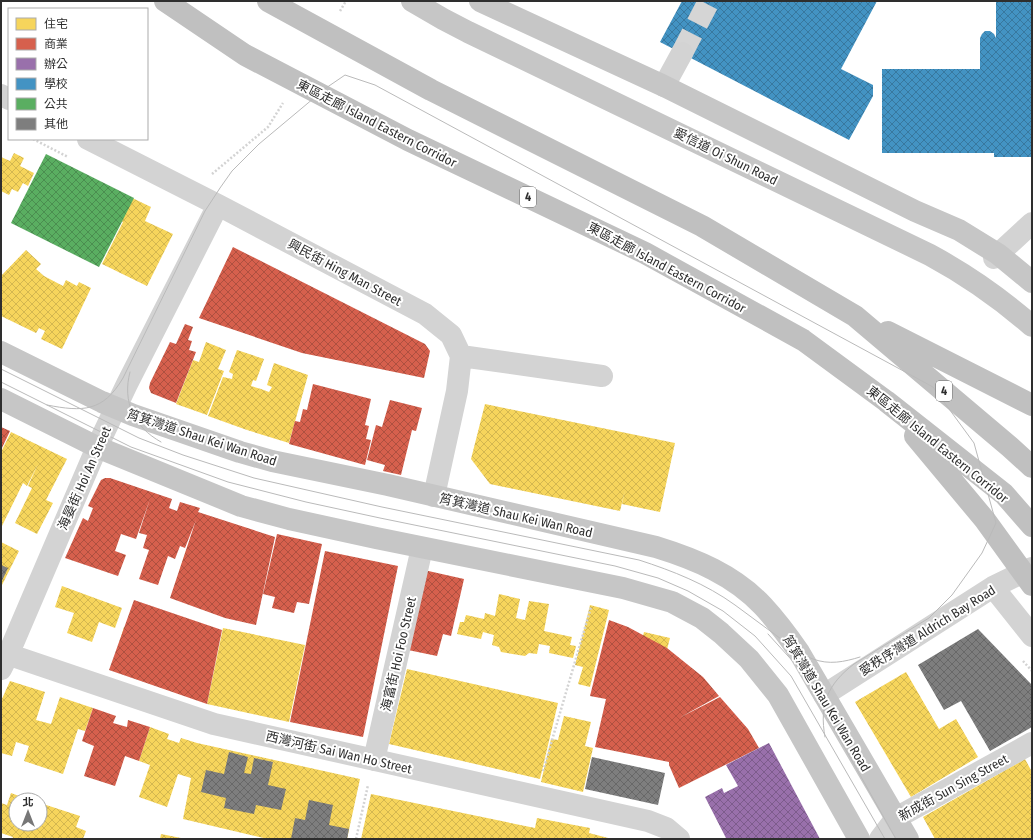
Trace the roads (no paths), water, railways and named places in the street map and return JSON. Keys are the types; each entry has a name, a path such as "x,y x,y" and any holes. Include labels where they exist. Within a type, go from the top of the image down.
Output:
{"highway":[{"name":"東區走廊 Island Eastern Corridor","path":"165,1 245,55 408,140 646,253 802,340 886,401 1004,494 1032,526"},
{"name":"4","path":"268,1 431,90 702,226 855,316 1032,467"},
{"path":"855,316 1032,405"},
{"path":"886,401 985,520 1032,585"}],"main road":[{"name":"愛信道 Oi Shun Road","path":"412,1 468,32 930,255 961,272 987,289 1032,326"},
{"path":"480,1 664,86 915,211 959,230 1032,282"},
{"name":"筲箕灣道 Shau Kei Wan Road","path":"1,352 133,415 240,452 272,461 434,496 656,547 686,556 717,571 762,605 799,652 908,839"},
{"path":"1,399 97,446 241,506 289,519 422,548 623,588 672,602 702,618 721,633 749,659 778,695 859,839"}],"street":[{"path":"664,86 682,53"},
{"name":"興民街 Hing Man Street","path":"90,140 218,205 425,314 451,334 461,356"},
{"name":"海晏街 Hoi An Street","path":"3,659 115,407 218,205"},
{"path":"996,256 1032,223"},
{"path":"434,496 457,391 461,356 602,376"},
{"name":"海富街 Hoi Foo Street","path":"374,760 422,548"},
{"name":"愛秩序灣道 Aldrich Bay Road","path":"824,695 992,587 1032,568"},
{"path":"992,587 1032,636"},
{"name":"西灣河街 Sai Wan Ho Street","path":"3,659 214,724 648,821 666,828 679,839"},
{"name":"新成街 Sun Sing Street","path":"880,839 896,818 1032,743"}],"tunnel":[{"path":"682,53 709,1"}],"tram line":[{"path":"47,405 71,409 91,407 108,398 123,378 205,211 232,171 259,144 326,88 345,75 375,85 933,387 974,443 996,523 982,553 952,595 929,618 854,664 838,679 832,687 825,705 823,714 825,737"},
{"path":"1,369 139,438 183,455 254,478 382,507 639,560 701,584 724,597 803,655 825,662 842,661 860,657"},
{"path":"130,372 128,393 132,413 144,429 161,442"},
{"path":"1,382 131,447 228,482 306,502 615,566 658,578 688,591 723,611 755,636 791,676 885,839"},
{"path":"768,634 798,667 806,679 896,839"}]}
